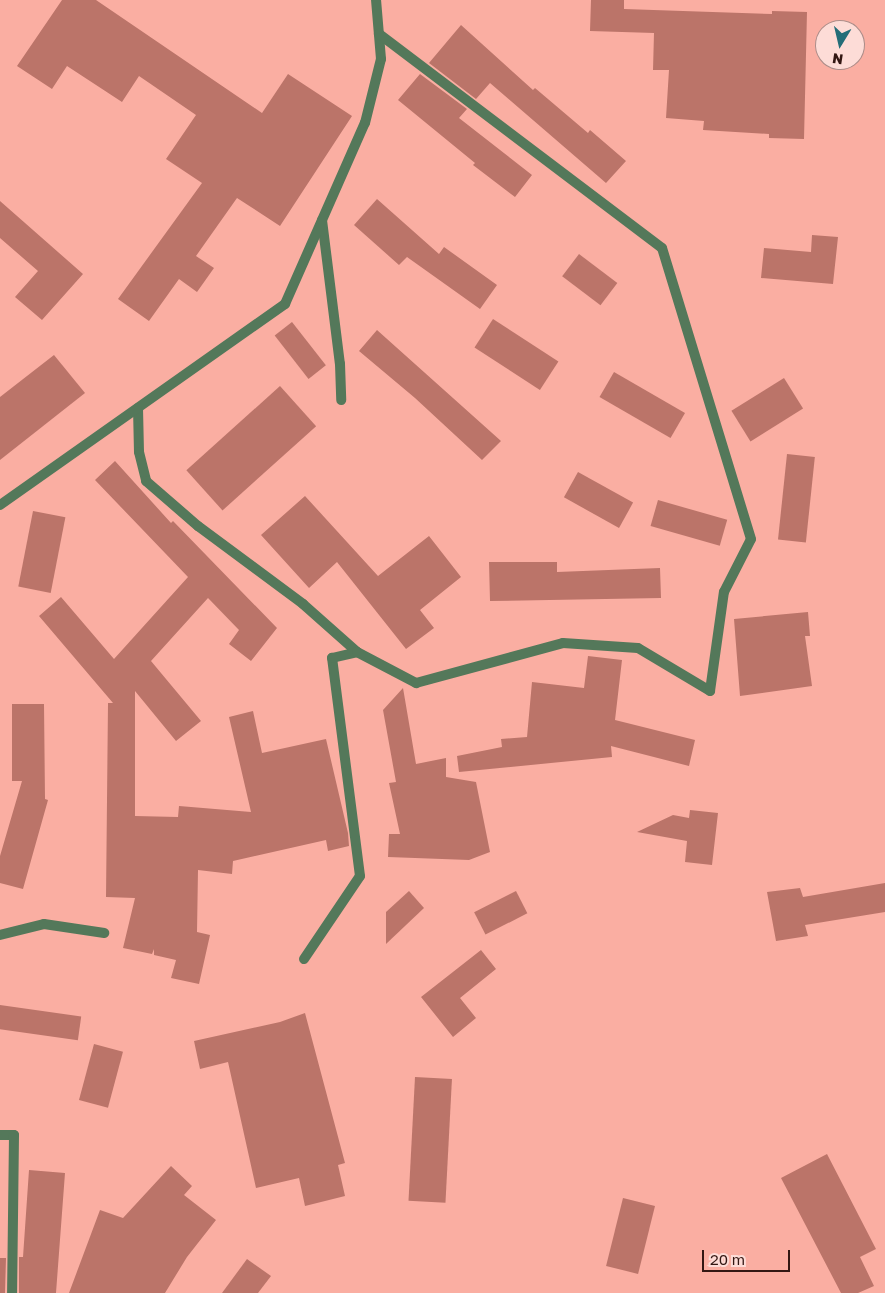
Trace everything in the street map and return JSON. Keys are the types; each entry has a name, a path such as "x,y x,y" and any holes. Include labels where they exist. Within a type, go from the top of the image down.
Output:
{"street":[{"path":"0,506 285,304 365,123 382,59 376,0"},
{"path":"138,408 139,452 146,481 198,526 303,604 357,652 416,683 563,644 638,648 710,691 724,592 751,539 662,248 379,34"},
{"path":"322,220 340,364 341,400"},
{"path":"304,959 360,876 332,658 357,652"},
{"path":"0,935 44,924 104,933"},
{"path":"0,1135 14,1135 12,1293"}],"building":[{"path":"62,0 96,0 262,113 288,74 352,116 280,226 237,198 196,256 214,268 197,292 179,279 149,321 118,299 202,183 166,159 196,115 139,76 122,102 67,66 52,89 17,66"},
{"path":"591,0 624,0 624,9 772,14 772,11 807,12 804,139 769,138 769,134 703,130 704,121 666,118 669,70 653,70 654,33 590,31"},
{"path":"461,25 533,90 535,88 588,133 590,130 626,161 606,183 490,83 476,99 429,63"},
{"path":"420,74 467,109 459,118 532,175 515,197 473,165 475,163 398,100"},
{"path":"377,199 439,254 444,247 497,285 480,309 407,257 399,265 354,225"},
{"path":"0,201 83,274 42,320 15,297 38,271 0,238"},
{"path":"812,235 838,237 833,284 761,278 764,248 811,252"},
{"path":"579,254 617,283 600,305 562,276"},
{"path":"493,319 558,361 540,390 474,348"},
{"path":"292,322 326,365 309,379 275,336"},
{"path":"377,330 501,441 482,460 415,398 359,351"},
{"path":"54,355 85,393 0,460 0,397"},
{"path":"614,372 685,413 671,438 600,397"},
{"path":"784,378 803,409 750,441 731,411"},
{"path":"280,386 316,426 222,510 186,470"},
{"path":"787,454 815,457 806,542 778,540"},
{"path":"115,461 171,523 173,521 277,628 251,661 229,644 239,630 208,598 151,661 201,721 176,741 135,691 135,816 178,817 179,806 251,812 229,717 253,711 262,753 326,739 348,833 349,846 328,851 326,840 233,861 232,874 198,870 197,932 210,935 199,984 171,978 176,960 154,955 154,949 152,954 123,948 135,898 106,897 108,703 113,703 39,616 61,597 114,659 188,577 95,480"},
{"path":"578,472 633,503 619,528 564,497"},
{"path":"305,496 378,576 429,536 461,577 420,610 434,628 406,649 337,562 309,588 261,535"},
{"path":"658,500 727,520 720,546 651,526"},
{"path":"33,511 65,517 51,593 18,587"},
{"path":"489,562 557,562 557,572 660,568 661,598 490,601"},
{"path":"808,612 810,636 805,636 812,686 740,696 734,619"},
{"path":"588,656 622,660 615,720 695,740 689,766 611,746 612,757 459,772 457,756 502,747 501,739 527,737 532,682 584,688"},
{"path":"403,688 416,764 446,758 446,777 476,782 490,852 469,860 388,857 389,834 400,834 389,783 396,782 383,710"},
{"path":"12,704 44,704 45,799 48,800 23,889 0,883 0,856 22,781 12,781"},
{"path":"690,810 718,813 712,865 685,862 687,841 637,832 673,815 689,818"},
{"path":"885,883 885,912 805,925 808,936 776,941 767,892 800,888 803,897"},
{"path":"409,891 424,908 386,944 386,912"},
{"path":"516,891 527,913 485,935 474,912"},
{"path":"481,950 496,969 460,998 476,1018 453,1037 421,997"},
{"path":"0,1005 81,1016 78,1040 0,1029"},
{"path":"305,1013 345,1163 338,1165 345,1196 305,1206 299,1178 256,1188 228,1062 200,1069 194,1041 280,1022"},
{"path":"94,1044 123,1052 108,1108 79,1100"},
{"path":"415,1077 452,1079 445,1203 409,1201"},
{"path":"827,1154 876,1249 860,1257 874,1286 858,1293 841,1293 781,1178"},
{"path":"171,1166 192,1186 184,1195 216,1220 187,1257 165,1293 69,1293 100,1210 123,1218"},
{"path":"29,1170 65,1173 56,1293 19,1293 19,1257 23,1257"},
{"path":"623,1198 655,1206 638,1274 606,1266"},
{"path":"0,1258 6,1258 5,1293 0,1293"},
{"path":"247,1259 271,1276 258,1293 222,1293"}]}
